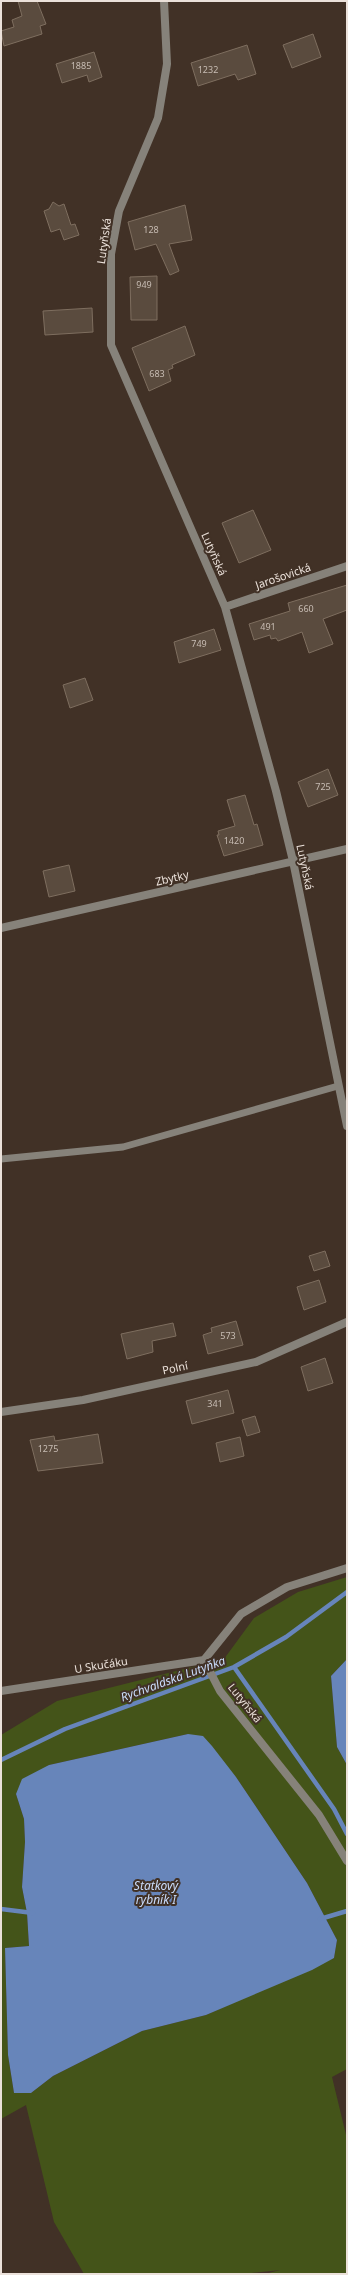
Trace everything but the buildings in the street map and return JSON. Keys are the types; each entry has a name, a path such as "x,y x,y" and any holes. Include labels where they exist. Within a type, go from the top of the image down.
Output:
{"street":[{"name":"Lutyňská","path":"164,1 167,64 158,118 119,210 111,254 111,345 225,607 276,791 293,861 347,1126"},
{"name":"Jarošovická","path":"225,607 347,566"},
{"name":"Zbytky","path":"1,928 347,849"},
{"name":"Polní","path":"1,1412 83,1400 256,1362 347,1322"},
{"path":"204,1660 241,1614 287,1587 347,1568"},
{"name":"Lutyňská","path":"204,1660 220,1690 319,1815 347,1861"},
{"name":"U Skučáku","path":"1,1691 204,1660"}],"lane":[{"path":"1,1160 123,1148 338,1086"}],"green space":[{"path":"347,1577 347,1659 331,1676 337,1747 347,1765 347,2069 332,2077 347,2139 347,2274 265,2274 280,2270 242,2274 84,2274 54,2222 26,2105 1,2119 1,1735 57,1701 224,1659 254,1618 298,1592","holes":["188,1734 236,1777 307,1883 337,1940 334,1958 206,2015 142,2031 53,2076 31,2093 14,2093 8,2055 5,1948 29,1946 27,1913 22,1887 25,1842 24,1819 16,1794 49,1765"]}],"water":[{"path":"347,1659 347,1765 337,1747 331,1676"},
{"name":"Statkový rybník I","path":"188,1734 203,1736 212,1746 236,1777 307,1883 337,1940 334,1958 312,1970 206,2015 142,2031 53,2076 31,2093 14,2093 8,2055 5,1948 29,1946 27,1913 22,1887 25,1842 24,1819 16,1794 22,1779 49,1765"}],"waterway":[{"name":"Rychvaldská Lutyňka","path":"1,1760 65,1729 234,1667 286,1637 347,1592"},
{"name":"Rychvaldská Lutyňka","path":"234,1667 334,1809 347,1834"},
{"path":"1,1909 33,1913"},
{"path":"320,1919 347,1911"}]}
